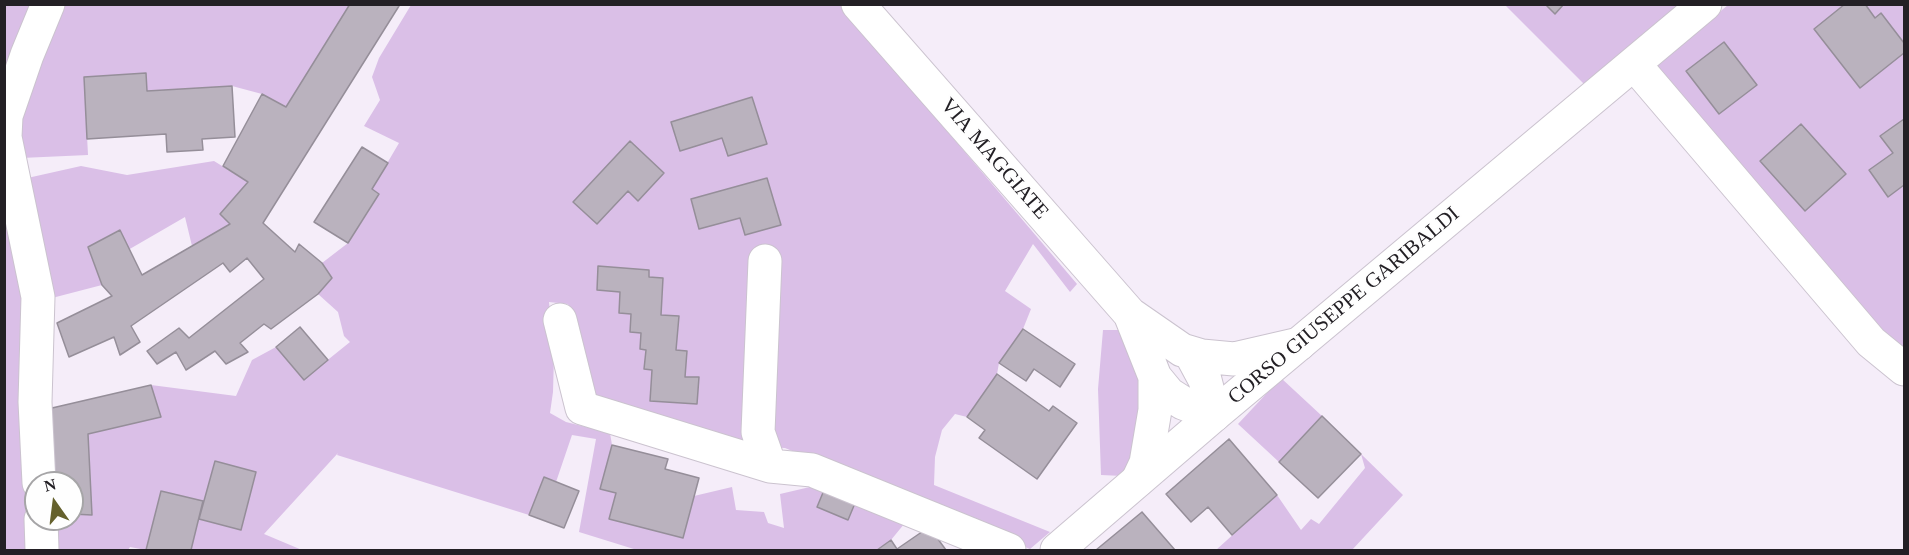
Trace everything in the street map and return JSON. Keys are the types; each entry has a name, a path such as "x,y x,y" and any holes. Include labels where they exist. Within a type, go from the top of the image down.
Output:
{"street":[{"path":"38,471 35,402 38,297 5,137 6,116 48,4"},
{"name":"VIA MAGGIATE","path":"858,4 1130,314 1191,354 1234,360 1299,344"},
{"name":"CORSO GIUSEPPE GARIBALDI","path":"1057,550 1214,415 1705,4"},
{"path":"1634,64 1871,342 1905,369"},
{"path":"765,261 758,432 770,466"},
{"name":"VIA MAGGIATE","path":"1130,314 1155,377 1169,394 1183,404 1214,415"},
{"path":"560,320 582,408 770,466 812,470 1009,550"},
{"path":"1191,354 1205,380 1214,415"},
{"name":"VIA MAGGIATE","path":"1138,480 1146,463 1155,410 1155,377"},
{"path":"41,531 42,550"}],"shaded area":[{"path":"5,5 36,5 5,93"},
{"path":"60,5 350,5 286,107 262,94 232,86 147,91 145,73 84,77 88,155 21,158 21,124 38,58"},
{"path":"411,5 840,5 1077,284 1070,292 1033,244 1005,291 1031,309 1023,329 999,363 997,374 967,417 955,414 942,430 935,457 934,485 1050,532 1030,549 785,448 739,446 591,401 568,304 549,302 554,356 550,413 566,422 610,433 612,445 601,489 616,493 609,519 683,538 694,496 732,487 736,510 764,512 768,523 784,528 780,494 827,483 909,518 891,540 877,550 637,550 579,532 596,439 572,435 556,482 544,477 529,515 337,455 338,453 264,534 302,550 191,550 203,501 161,491 146,550 130,547 128,550 51,550 52,531 84,531 84,515 92,515 88,434 161,417 151,385 236,396 252,360 276,347 304,379 350,342 344,336 338,312 318,294 332,278 322,263 348,243 367,214 379,194 372,189 399,143 364,126 380,100 372,77 379,58"},
{"path":"1505,5 1680,5 1585,85"},
{"path":"1728,5 1904,5 1904,356 1652,68"},
{"path":"214,161 248,182 220,214 230,224 192,246 185,217 128,250 119,230 88,247 102,285 52,298 23,179 81,166 127,175"},
{"path":"4,166 13,207 29,384 30,471 24,471 24,531 31,531 31,550 5,550"},
{"path":"1103,330 1118,330 1144,367 1146,429 1123,476 1101,475 1098,389"},
{"path":"1281,378 1322,416 1279,462 1238,424"},
{"path":"1361,454 1403,495 1352,550 1216,550 1277,495 1301,530 1311,519 1319,524 1365,468"}],"building":[{"path":"350,4 396,4 399,6 263,223 295,252 299,244 322,263 332,278 318,294 271,329 264,324 240,343 248,352 226,364 215,351 186,370 176,352 157,364 147,351 179,328 189,338 264,279 247,258 230,272 223,263 131,326 140,342 120,355 114,337 69,357 57,323 112,296 102,285 88,247 120,230 142,275 230,224 220,214 248,182 223,166 262,94 286,107"},
{"path":"1545,4 1564,4 1555,14"},
{"path":"1845,4 1865,4 1875,18 1881,13 1904,43 1904,53 1860,88 1814,29"},
{"path":"1724,42 1757,85 1719,114 1686,71"},
{"path":"146,73 147,91 232,86 235,137 202,139 203,150 167,152 166,134 87,139 84,77"},
{"path":"752,97 767,144 728,156 722,138 680,151 671,122"},
{"path":"1904,119 1904,185 1888,197 1869,170 1893,153 1880,136"},
{"path":"1801,124 1846,174 1805,211 1760,161"},
{"path":"630,141 664,173 638,201 628,191 597,224 573,202"},
{"path":"362,147 388,163 372,189 379,194 348,243 314,222"},
{"path":"767,178 781,225 745,235 740,218 699,229 691,199"},
{"path":"598,266 649,270 649,277 663,278 661,315 679,316 676,350 687,351 685,377 699,377 697,404 650,401 652,370 644,369 646,350 640,349 641,333 630,332 631,314 619,313 620,292 597,290"},
{"path":"300,327 328,360 304,380 276,347"},
{"path":"1023,329 1075,364 1060,387 1034,369 1026,381 999,363"},
{"path":"997,374 1049,411 1053,406 1077,423 1037,479 979,438 985,430 967,417"},
{"path":"151,385 161,417 88,434 92,515 84,515 84,471 52,471 52,408"},
{"path":"1322,416 1361,454 1318,498 1279,462"},
{"path":"1229,439 1277,495 1232,535 1208,507 1191,522 1166,494"},
{"path":"612,445 668,459 665,469 699,478 683,538 609,519 616,493 600,489"},
{"path":"215,461 256,472 241,530 199,519"},
{"path":"544,477 579,491 564,528 529,515"},
{"path":"827,483 858,496 848,520 817,507"},
{"path":"161,491 203,501 191,550 146,550"},
{"path":"1142,512 1175,550 1096,550"},
{"path":"929,527 946,550 877,550 891,540 897,549"}]}
